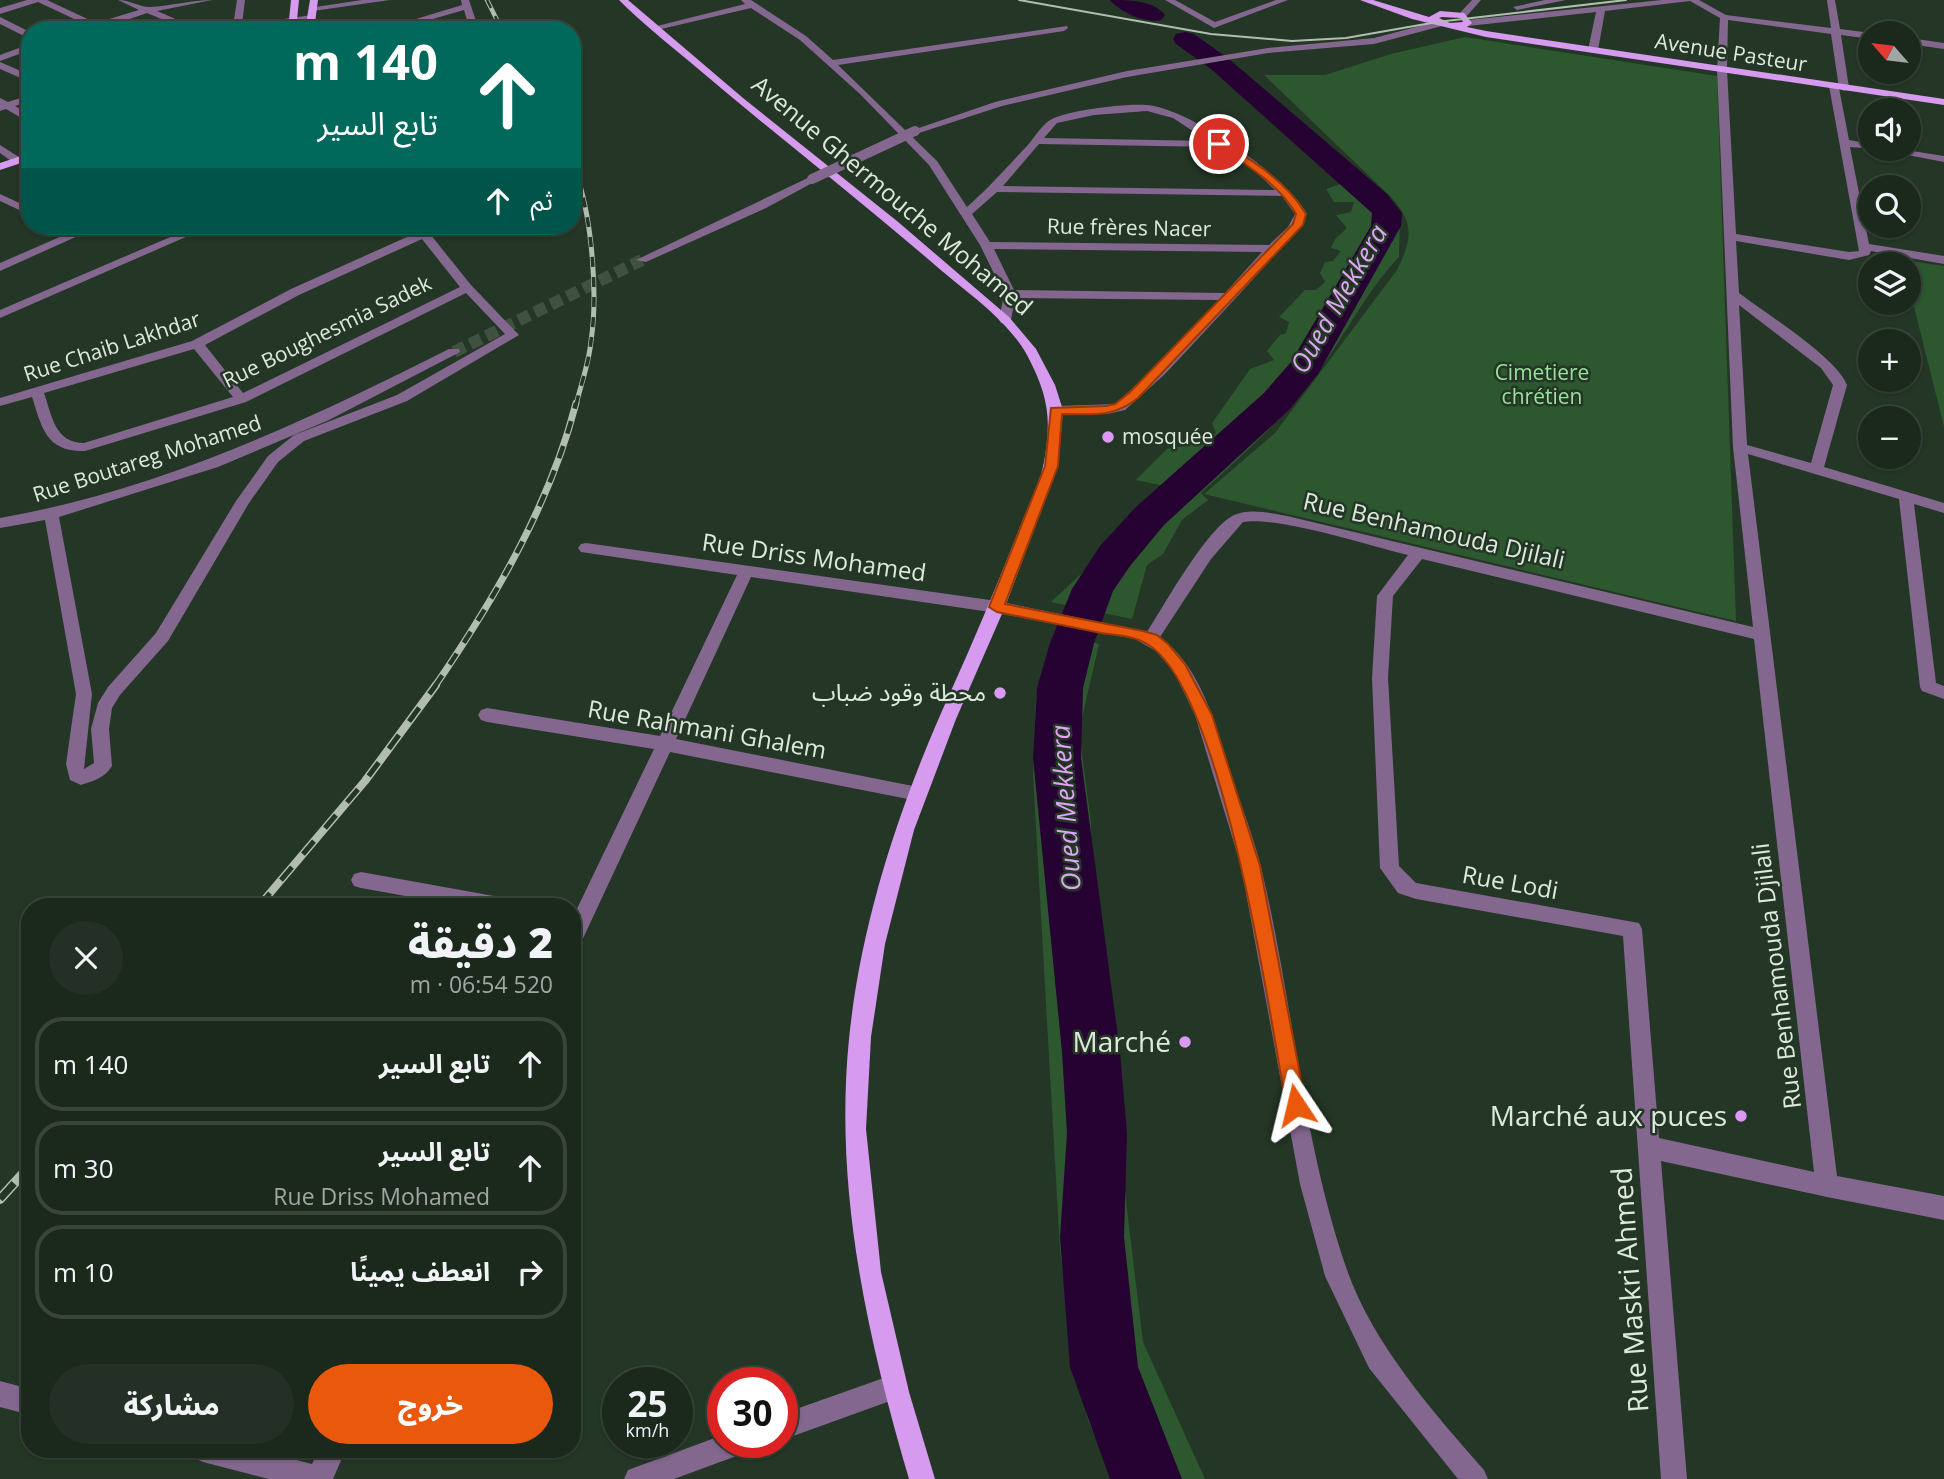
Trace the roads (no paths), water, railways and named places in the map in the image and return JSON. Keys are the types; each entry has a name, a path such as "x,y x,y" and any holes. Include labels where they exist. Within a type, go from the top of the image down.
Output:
{"main road":[{"path":"292,21 295,0"},
{"name":"Avenue Ghermouche Mohamed","path":"623,0 740,100 893,223 1005,320 1030,349 1048,385 1056,410 1052,466 997,607 947,719 905,830 875,944 860,1037 855,1129 869,1272 895,1387 922,1479"},
{"path":"1364,0 1454,27 1512,37"},
{"path":"1436,20 1444,13 1512,37"},
{"path":"1454,27 1465,20"},
{"name":"Avenue Pasteur","path":"1512,37 1944,102"},
{"path":"0,167 21,160"}],"street":[{"path":"0,11 38,0 83,21"},
{"path":"122,0 174,21"},
{"path":"111,21 147,10 208,0"},
{"path":"238,21 241,0"},
{"path":"297,21 313,9 386,0"},
{"path":"392,0 395,21"},
{"path":"1169,0 1214,25 1267,2 1284,0"},
{"path":"1465,20 1476,0"},
{"path":"1465,20 1562,0"},
{"path":"1465,20 1601,10 1686,0"},
{"path":"1693,0 1724,17 1858,34"},
{"path":"1830,0 1837,32 1839,87 1865,250"},
{"path":"657,27 749,3 803,38 933,163 986,245 1010,294 1005,320"},
{"path":"412,21 465,4 472,21"},
{"path":"1592,50 1601,10"},
{"name":"Rue Benhamouda Djilali","path":"1724,17 1722,70 1740,447 1827,1186"},
{"path":"0,20 21,31"},
{"path":"1418,31 1436,20"},
{"path":"642,260 915,131 1004,102 1201,61 1256,52 1353,44 1454,27"},
{"path":"831,64 1064,28"},
{"path":"1922,43 1944,46"},
{"path":"0,58 21,50"},
{"path":"0,65 21,75"},
{"path":"3,105 21,100"},
{"path":"3,105 21,115"},
{"path":"965,214 993,189 1054,121 1068,116 1147,108 1177,116 1259,169 1285,192 1301,214 1298,225 1271,249 1230,297 1120,407 1107,410 1056,410"},
{"path":"1037,141 1219,144"},
{"path":"1847,143 1858,145"},
{"path":"0,148 18,161"},
{"path":"1921,155 1944,159"},
{"path":"993,189 1285,192"},
{"path":"0,197 21,208"},
{"path":"0,267 73,235"},
{"path":"0,314 184,235"},
{"name":"Rue Chaib Lakhdar","path":"0,402 197,344 295,292 413,235"},
{"path":"51,514 84,694 74,771 80,778 95,773 103,766 100,729 104,708 114,691 162,637 243,501 273,459 299,438 402,397 513,335 467,288 427,235"},
{"path":"1730,237 1849,256 1865,250 1944,260"},
{"name":"Rue frères Nacer","path":"986,245 1271,249"},
{"name":"Rue Boughesmia Sadek","path":"37,391 57,442 72,449 241,399 467,288"},
{"path":"1010,294 1230,297"},
{"path":"1732,294 1837,377 1840,385 1816,469"},
{"path":"197,344 241,399"},
{"name":"Rue Boutareg Mohamed","path":"0,523 51,514 213,464 269,442 454,352"},
{"path":"1740,447 1944,508"},
{"path":"1906,496 1936,690"},
{"name":"Rue Benhamouda Djilali","path":"1144,637 1227,529 1238,519 1252,516 1287,521 1762,635"},
{"name":"Rue Driss Mohamed","path":"586,548 997,607 1144,637"},
{"name":"Rue Lodi","path":"1419,552 1398,580 1387,589 1385,596 1380,678 1390,868 1405,887 1416,891 1632,929"},
{"path":"581,913 747,570"},
{"path":"1144,637 1163,648 1180,668 1204,715 1251,866 1311,1184 1337,1276 1378,1359 1434,1432 1475,1479"},
{"path":"84,694 114,691"},
{"name":"Rue Rahmani Ghalem","path":"487,715 664,744 918,794"},
{"path":"361,880 461,898"},
{"name":"Rue Maskri Ahmed","path":"1632,929 1674,1479"},
{"path":"1649,1147 1827,1186 1944,1208"},
{"path":"798,1421 895,1387"},
{"path":"0,1394 21,1400"},
{"path":"637,1479 707,1454"},
{"path":"238,1458 319,1479 329,1458"}],"waterway":[{"name":"Oued Mekkera","path":"1122,0 1153,15"},
{"name":"Oued Mekkera","path":"1146,1479 1104,1367 1092,1237 1097,1133 1091,1052 1057,758 1060,688 1072,643 1093,589 1115,556 1150,516 1277,401 1306,367 1386,226 1387,213 1377,200 1220,64 1185,39"}],"tunnel":[{"path":"454,352 642,260"}],"tram line":[{"path":"1019,0 1211,34 1292,41 1346,38 1437,22 1626,0"}],"railway":[{"path":"487,0 498,21"},
{"path":"576,405 590,349 594,302 590,237 581,190"},
{"path":"435,686 499,586 536,515 565,441 576,403"},
{"path":"266,898 365,781 436,685"},
{"path":"0,1199 21,1176"}],"place":[{"name":"mosquée","path":"1108,437"},
{"name":"محطة وقود ضباب","path":"1000,693"},
{"name":"Marché","path":"1185,1042"},
{"name":"Marché aux puces","path":"1741,1116"}],"park label":[{"name":"Cimetiere chrétien","path":"1542,385"}]}
